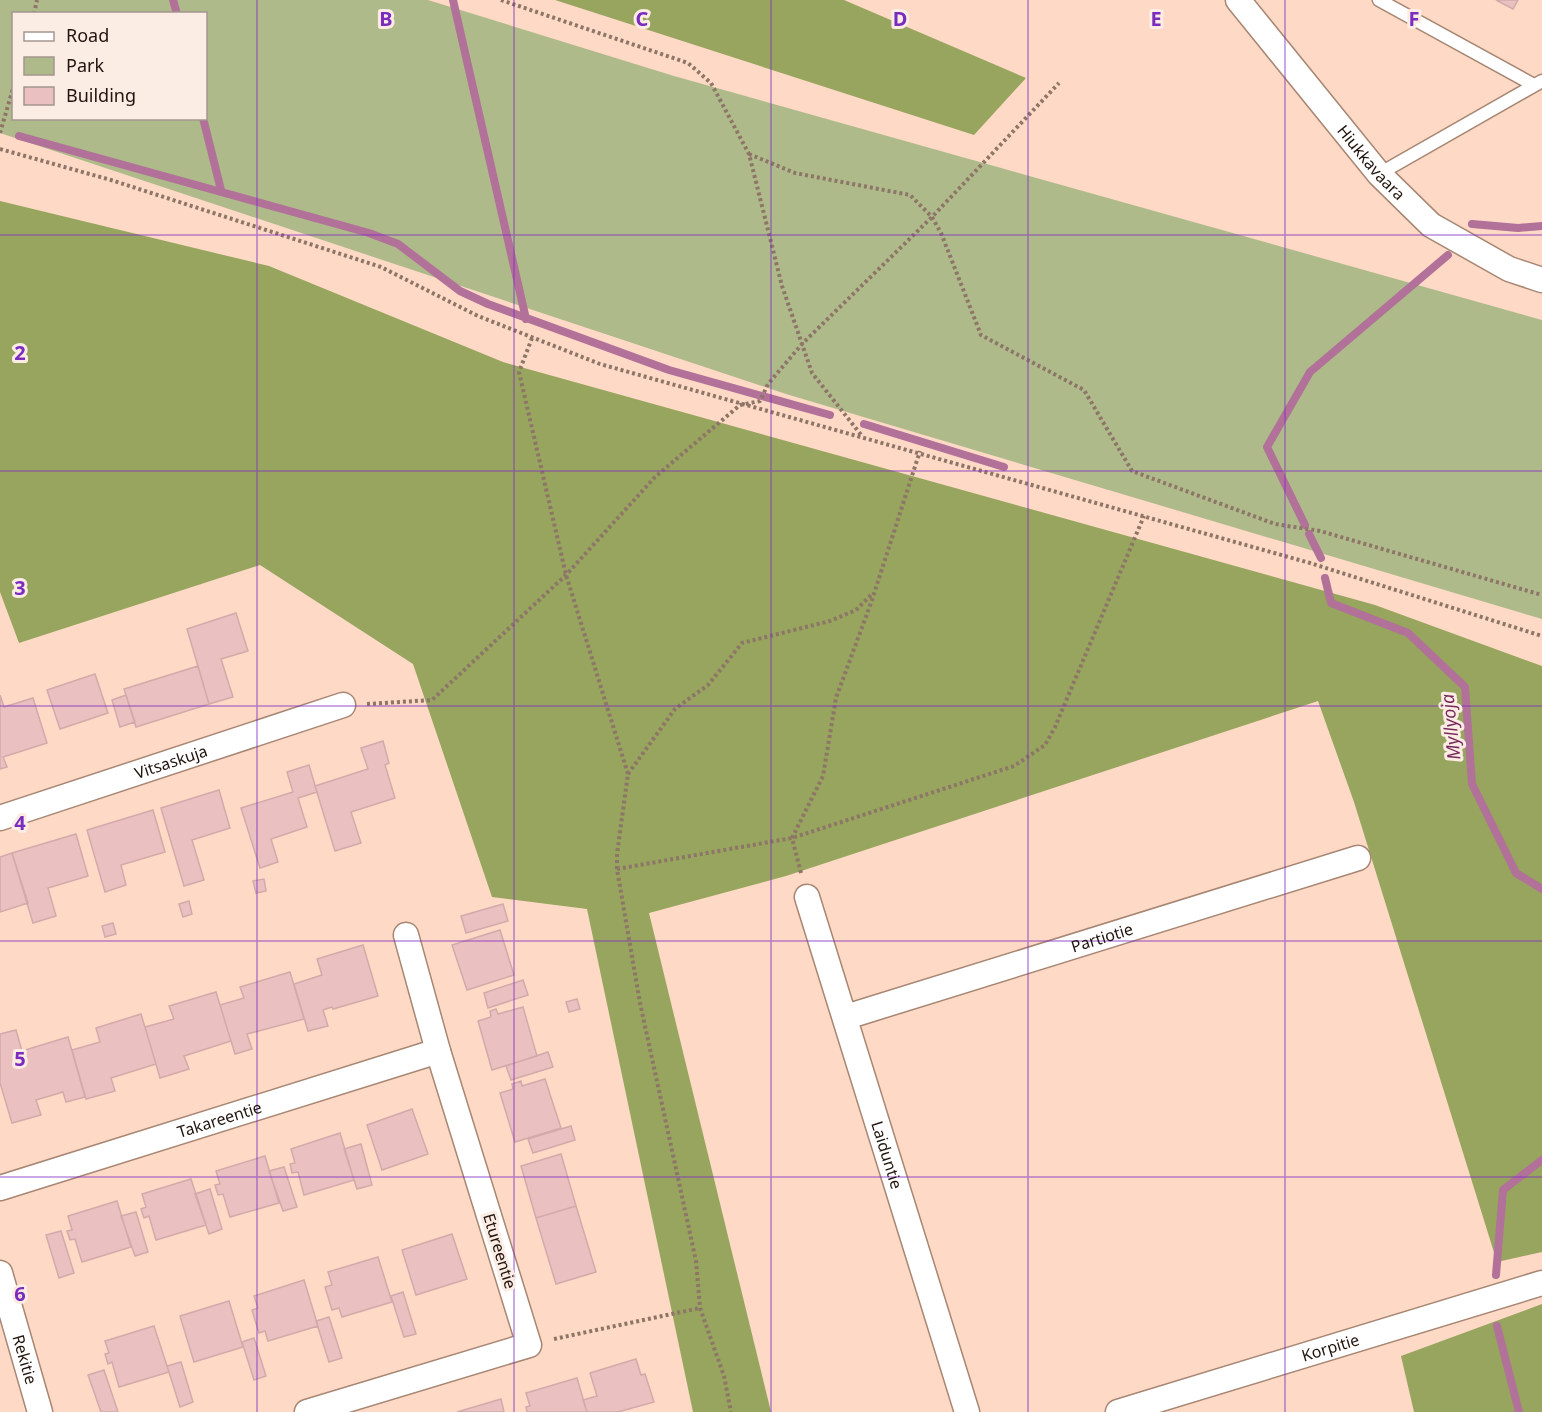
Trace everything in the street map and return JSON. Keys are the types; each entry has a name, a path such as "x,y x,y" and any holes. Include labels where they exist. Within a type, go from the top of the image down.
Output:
{"street":[{"name":"Hiukkavaara","path":"1240,1 1379,174 1431,225 1509,269 1542,280"},
{"name":"Vitsaskuja","path":"0,818 343,705"},
{"name":"Partiotie","path":"846,1017 1358,858"},
{"name":"Laiduntie","path":"807,897 967,1412"},
{"name":"Etureentie","path":"406,935 438,1051 529,1345"},
{"name":"Takareentie","path":"0,1188 438,1051"},
{"name":"Rekitie","path":"0,1273 40,1412"},
{"name":"Korpitie","path":"1118,1412 1542,1283"},
{"path":"307,1412 529,1345"}],"lane":[{"path":"1378,0 1538,83"},
{"path":"1379,174 1538,83"}],"path":[{"path":"501,0 688,63 711,82 749,154 782,286 812,373 862,436"},
{"path":"343,705 432,700 566,575 655,477 740,405 760,401 768,384 802,344 932,217 1059,83"},
{"path":"0,133 12,92"},
{"path":"0,149 111,180 381,267 477,316 600,364 740,405 920,451 1310,562 1542,636"},
{"path":"749,154 795,173 910,195 932,217 941,233 981,335 1084,390 1132,471 1275,524 1320,531 1542,595"},
{"path":"532,338 519,372 566,575 628,775 617,869 640,1003 696,1261 700,1308 724,1376 731,1412"},
{"path":"807,897 792,838 823,776 836,698 874,593 920,451"},
{"path":"617,869 792,838 1014,766 1044,744 1055,727 1144,516"},
{"path":"628,775 675,709 708,686 742,643 830,621 856,610 874,593"},
{"path":"529,1345 700,1308"}],"green space":[{"path":"0,0 428,0 674,76 1542,320 1542,619 786,394 0,133"},
{"path":"555,0 844,0 1026,78 974,135"},
{"path":"0,201 269,266 503,362 1375,605 1542,666 1542,1252 1497,1262 1354,802 1318,701 786,876 649,913 771,1412 693,1412 587,909 492,897 413,664 260,565 19,643 0,592"},
{"path":"1542,1304 1542,1412 1414,1412 1401,1356"}],"building":[{"path":"1496,0 1518,0 1513,9"},
{"path":"236,613 248,651 221,659 233,697 209,704 187,629"},
{"path":"198,666 209,704 136,727 124,689"},
{"path":"95,674 108,713 60,729 47,690"},
{"path":"0,695 4,707 33,698 47,743 3,757 7,767 0,769"},
{"path":"126,695 135,722 120,727 112,700"},
{"path":"383,741 389,763 385,765 395,798 351,812 361,843 335,851 315,786 368,769 361,748"},
{"path":"309,765 317,792 298,798 307,827 271,839 278,862 260,868 241,808 293,792 287,772"},
{"path":"219,790 230,828 192,840 204,880 184,886 161,808"},
{"path":"153,810 165,852 121,865 126,885 105,892 87,830"},
{"path":"76,834 88,876 48,888 56,916 33,923 12,853"},
{"path":"12,853 28,903 0,912 0,857"},
{"path":"264,879 266,891 256,893 253,881"},
{"path":"189,901 192,914 183,917 179,904"},
{"path":"503,904 508,921 466,933 461,916"},
{"path":"113,923 116,934 105,937 102,926"},
{"path":"500,930 514,975 467,990 452,945"},
{"path":"363,945 378,996 323,1010 328,1026 308,1031 294,984 322,975 317,959"},
{"path":"290,972 304,1019 247,1034 252,1049 235,1054 220,1005 244,998 240,987"},
{"path":"523,980 528,995 488,1008 484,993"},
{"path":"216,992 231,1041 184,1056 189,1069 160,1078 145,1027 174,1019 169,1006"},
{"path":"577,999 580,1009 569,1012 566,1002"},
{"path":"523,1007 537,1056 492,1070 478,1021 491,1017 490,1011 496,1009 498,1014"},
{"path":"141,1014 156,1064 111,1078 115,1091 86,1099 72,1050 100,1042 96,1028"},
{"path":"16,1030 22,1051 68,1037 85,1097 66,1102 63,1092 36,1100 41,1115 12,1123 0,1083 0,1034"},
{"path":"548,1052 553,1067 511,1080 506,1066"},
{"path":"545,1079 561,1128 515,1142 500,1093 513,1089 512,1084 521,1081 522,1086"},
{"path":"412,1109 428,1154 382,1170 367,1125"},
{"path":"571,1126 575,1140 533,1153 528,1139"},
{"path":"340,1133 354,1180 304,1195 298,1172 292,1173 290,1164 295,1163 291,1149"},
{"path":"361,1144 372,1185 357,1189 344,1149"},
{"path":"561,1154 576,1206 536,1218 521,1166"},
{"path":"265,1156 279,1203 230,1217 223,1194 218,1195 215,1185 220,1184 216,1171"},
{"path":"284,1167 297,1207 283,1211 269,1171"},
{"path":"191,1179 206,1225 156,1240 149,1216 144,1218 141,1209 146,1207 142,1194"},
{"path":"210,1189 222,1229 209,1234 195,1194"},
{"path":"117,1201 131,1247 82,1262 75,1239 70,1240 67,1231 72,1230 68,1216"},
{"path":"576,1206 596,1272 556,1284 536,1218"},
{"path":"136,1212 148,1252 135,1256 121,1216"},
{"path":"61,1231 74,1273 59,1278 46,1235"},
{"path":"452,1234 467,1279 416,1295 402,1250"},
{"path":"378,1257 392,1302 342,1317 339,1308 332,1310 325,1287 332,1285 328,1272"},
{"path":"304,1280 318,1326 268,1341 265,1331 259,1333 252,1310 258,1308 254,1296"},
{"path":"403,1292 416,1334 404,1337 391,1296"},
{"path":"229,1301 243,1347 194,1362 180,1316"},
{"path":"329,1317 342,1358 329,1362 316,1321"},
{"path":"154,1326 169,1372 119,1387 112,1362 108,1364 105,1354 109,1353 105,1341"},
{"path":"254,1338 266,1376 254,1380 242,1342"},
{"path":"636,1359 641,1375 645,1374 654,1402 618,1412 587,1412 583,1400 597,1396 590,1373"},
{"path":"181,1362 193,1402 180,1407 167,1366"},
{"path":"104,1370 118,1412 101,1412 88,1375"},
{"path":"577,1378 587,1412 527,1412 526,1407 530,1406 526,1393"},
{"path":"501,1399 504,1412 457,1412"}],"waterway":[{"path":"173,0 176,12"},
{"path":"453,0 526,319"},
{"path":"204,120 221,190"},
{"path":"19,136 369,233 398,244 460,291 488,304 669,370 830,415"},
{"name":"Myllyoja","path":"1472,224 1518,228 1542,226"},
{"name":"Myllyoja","path":"1305,525 1267,447 1310,372 1448,255"},
{"path":"864,424 1004,467"},
{"name":"Myllyoja","path":"1309,534 1321,558"},
{"name":"Myllyoja","path":"1325,578 1331,603 1408,633 1465,687 1472,784 1516,873 1542,889"},
{"name":"Myllyoja","path":"1496,1275 1503,1190 1542,1160"},
{"name":"Myllyoja","path":"1497,1326 1519,1412"}]}
